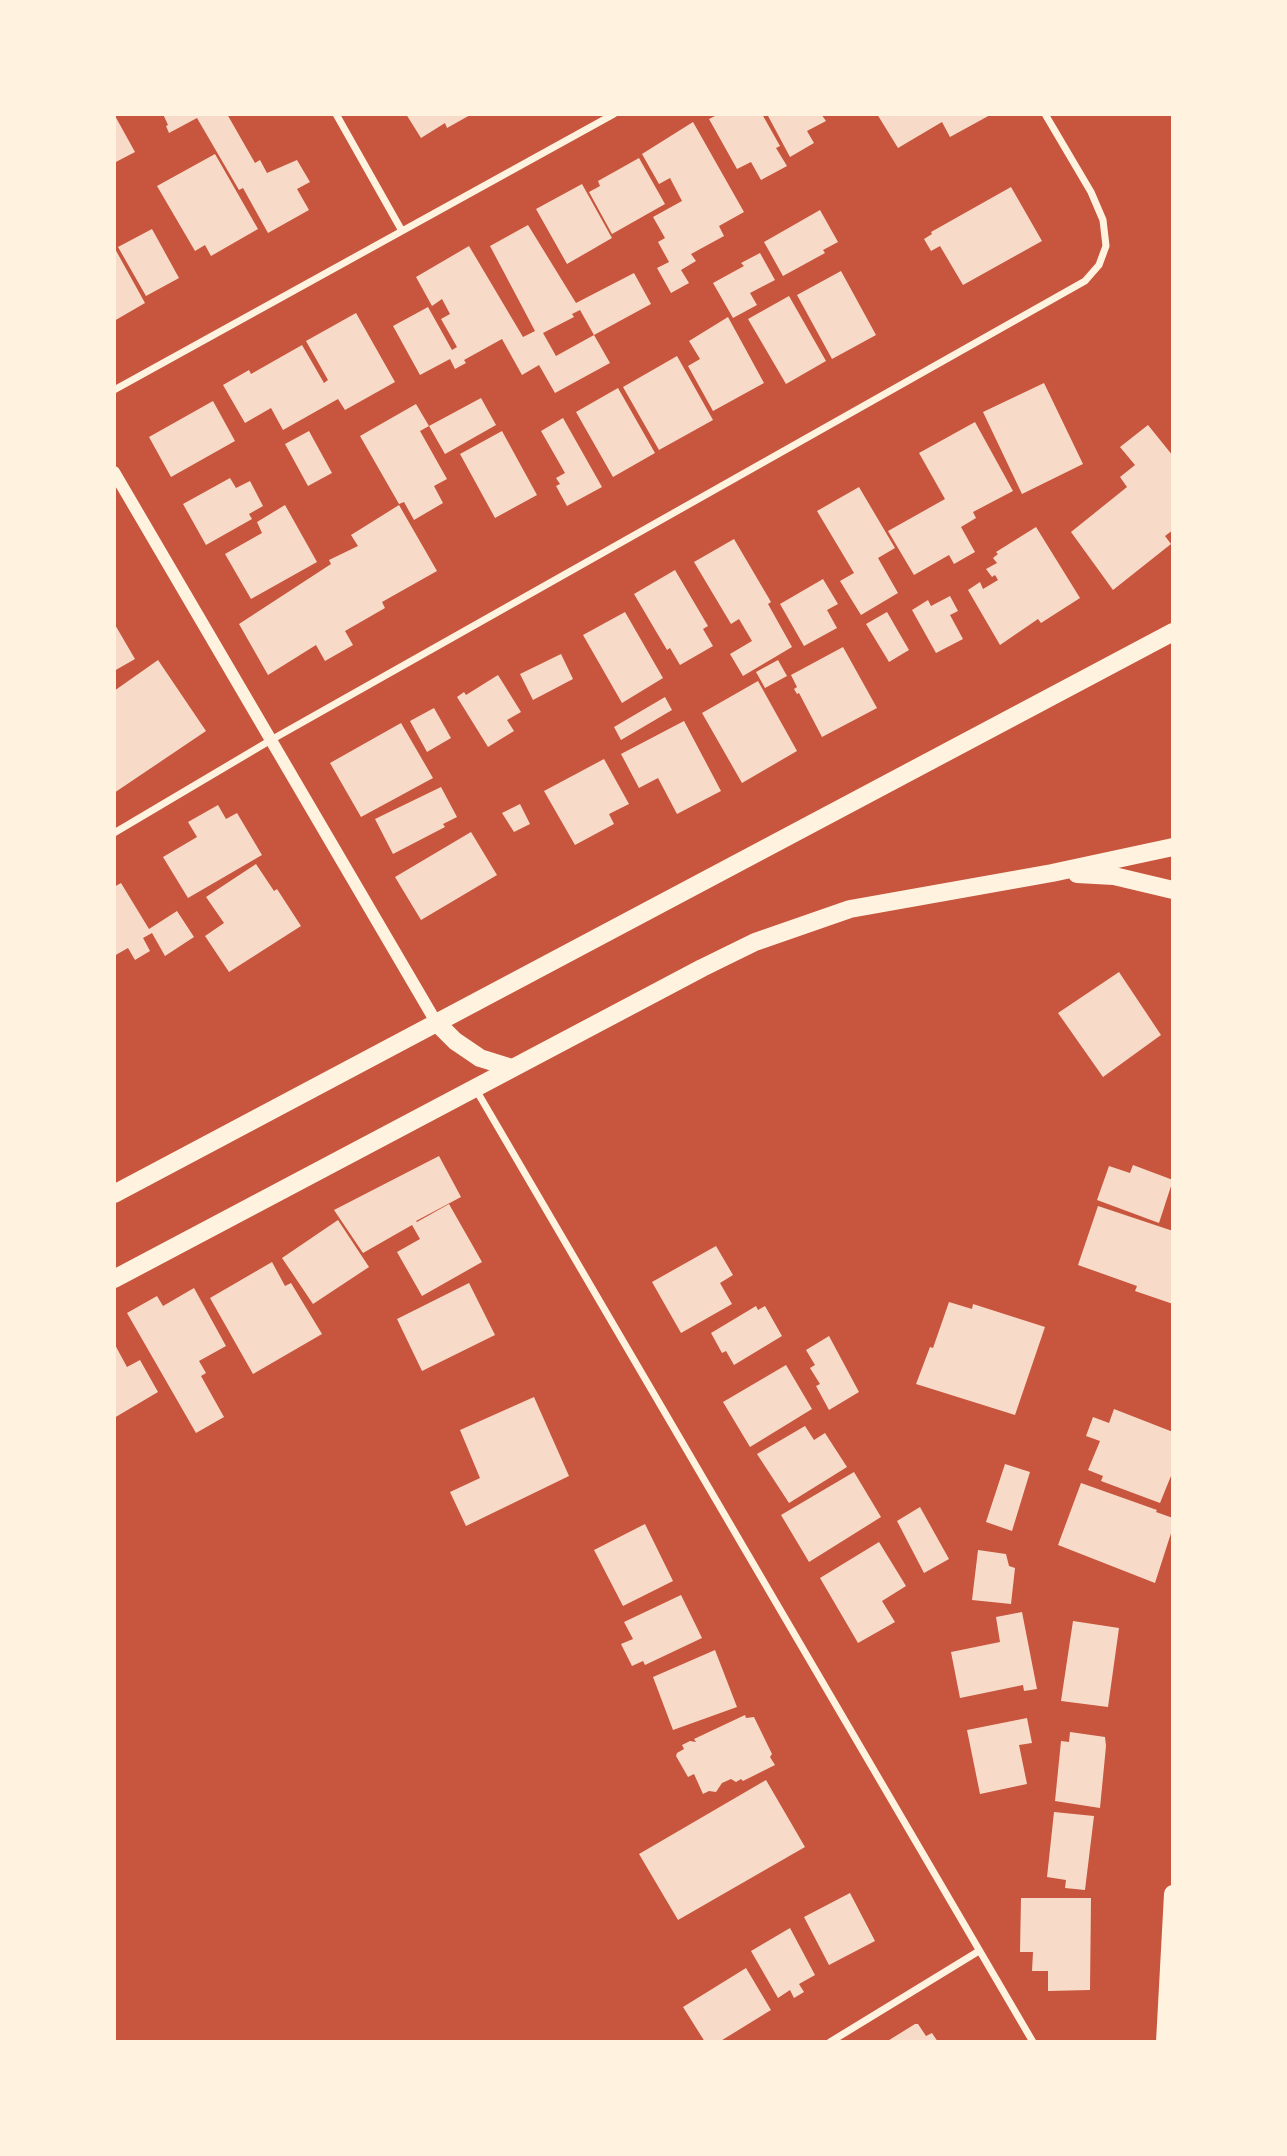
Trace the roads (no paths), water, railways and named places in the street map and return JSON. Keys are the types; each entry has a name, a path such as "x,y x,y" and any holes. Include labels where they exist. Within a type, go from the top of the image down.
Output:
{"main road":[{"path":"114,1194 1173,632"},
{"path":"114,1279 755,942 850,909 1052,873 1173,847"},
{"path":"1052,873 1114,876 1173,890"},
{"path":"436,1022 455,1041 480,1058 512,1068"},
{"path":"1165,2042 1173,1894"}],"street":[{"path":"336,114 402,231"},
{"path":"114,390 614,114"},
{"path":"114,833 271,740 1085,281 1099,265 1106,246 1103,220 1091,192 1045,114"},
{"path":"114,472 436,1022"},
{"path":"475,1088 1033,2042"},
{"path":"830,2042 979,1951"}]}
